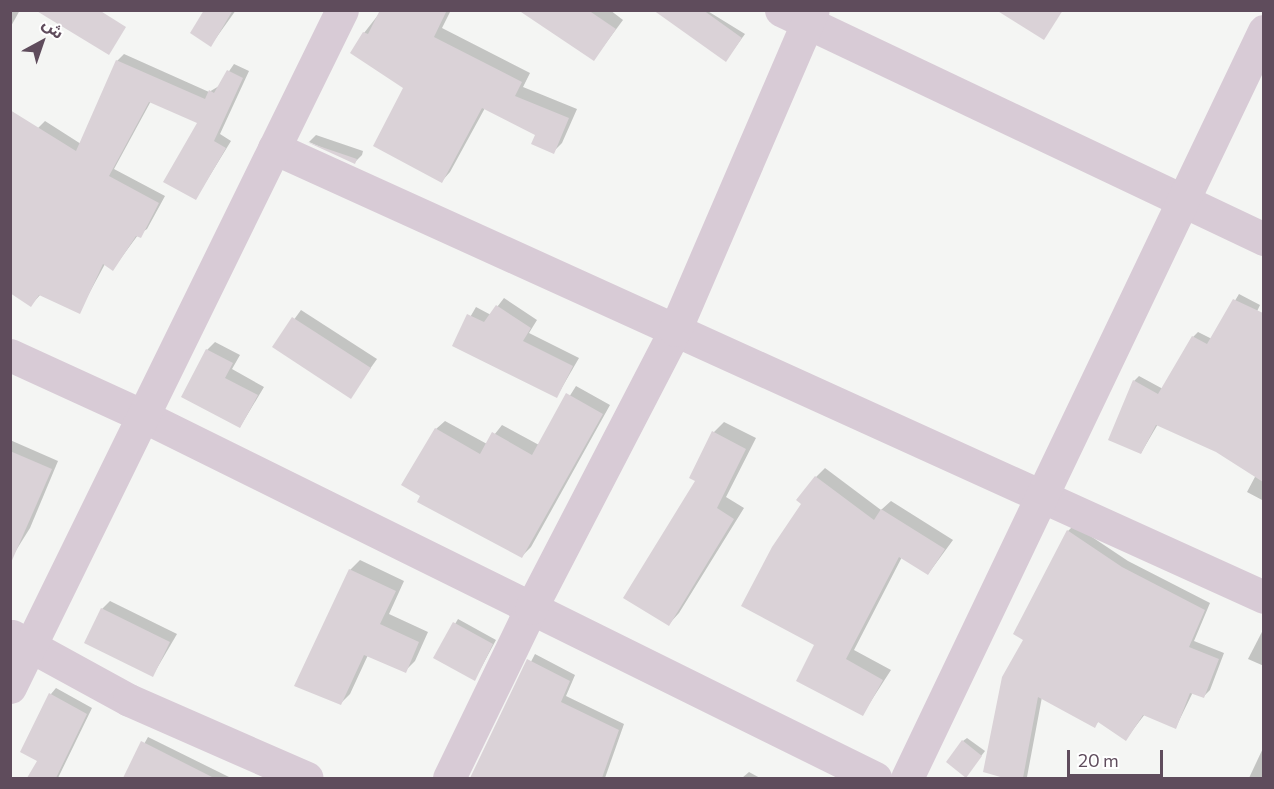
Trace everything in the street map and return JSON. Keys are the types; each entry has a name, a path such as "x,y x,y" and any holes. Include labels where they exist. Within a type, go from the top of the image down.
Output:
{"street":[{"path":"10,687 21,640 143,416 342,10"},
{"path":"449,778 531,608 675,330 801,15 1263,238"},
{"path":"907,778 1185,202 1263,32"},
{"path":"274,148 1263,597"},
{"path":"10,355 143,416 875,778"},
{"path":"21,640 129,700 307,778"}],"building":[{"path":"35,10 99,10 126,27 109,55"},
{"path":"204,10 233,10 211,47 190,33"},
{"path":"380,10 447,10 434,37 522,82 515,96 569,118 554,154 531,144 535,135 482,108 442,183 373,146 403,88 350,53 363,32 368,34"},
{"path":"518,10 588,10 616,29 594,61"},
{"path":"653,10 703,10 742,38 726,62"},
{"path":"996,10 1063,10 1044,40"},
{"path":"116,60 205,99 209,90 214,93 227,70 243,78 214,141 226,148 196,200 163,182 197,123 149,102 109,176 159,203 141,238 136,236 113,271 103,264 80,314 39,295 31,307 10,293 10,110 76,151"},
{"path":"307,142 357,159 355,164"},
{"path":"1233,299 1263,313 1263,482 1216,452 1156,425 1141,454 1108,440 1133,380 1158,394 1192,336 1207,344"},
{"path":"496,305 531,328 523,341 573,366 557,398 452,346 467,314 484,322"},
{"path":"292,317 371,368 351,399 272,347"},
{"path":"206,349 233,363 225,378 258,395 240,428 181,397"},
{"path":"566,393 603,414 522,558 417,502 420,496 401,485 435,428 480,454 492,432 532,455"},
{"path":"712,431 746,449 717,508 734,519 669,626 623,598 695,481 689,478"},
{"path":"10,451 52,469 10,565"},
{"path":"815,476 874,520 881,509 945,549 928,575 899,557 846,659 883,680 863,716 796,681 814,645 741,606 772,547 801,504 796,500"},
{"path":"1067,530 1122,567 1205,610 1189,647 1219,659 1204,698 1190,693 1176,729 1143,715 1126,741 1098,722 1095,728 1038,697 1023,778 1004,778 983,772 1002,677 1023,640 1013,634"},
{"path":"349,569 396,591 380,624 419,642 406,673 364,655 341,705 294,686"},
{"path":"101,608 170,642 153,677 84,643"},
{"path":"453,622 493,644 475,681 433,658"},
{"path":"527,659 570,681 561,702 619,730 602,778 470,778"},
{"path":"49,693 87,714 56,778 27,778 37,761 20,752"},
{"path":"962,740 982,756 966,778 946,762"},
{"path":"141,741 214,778 123,778"}]}
